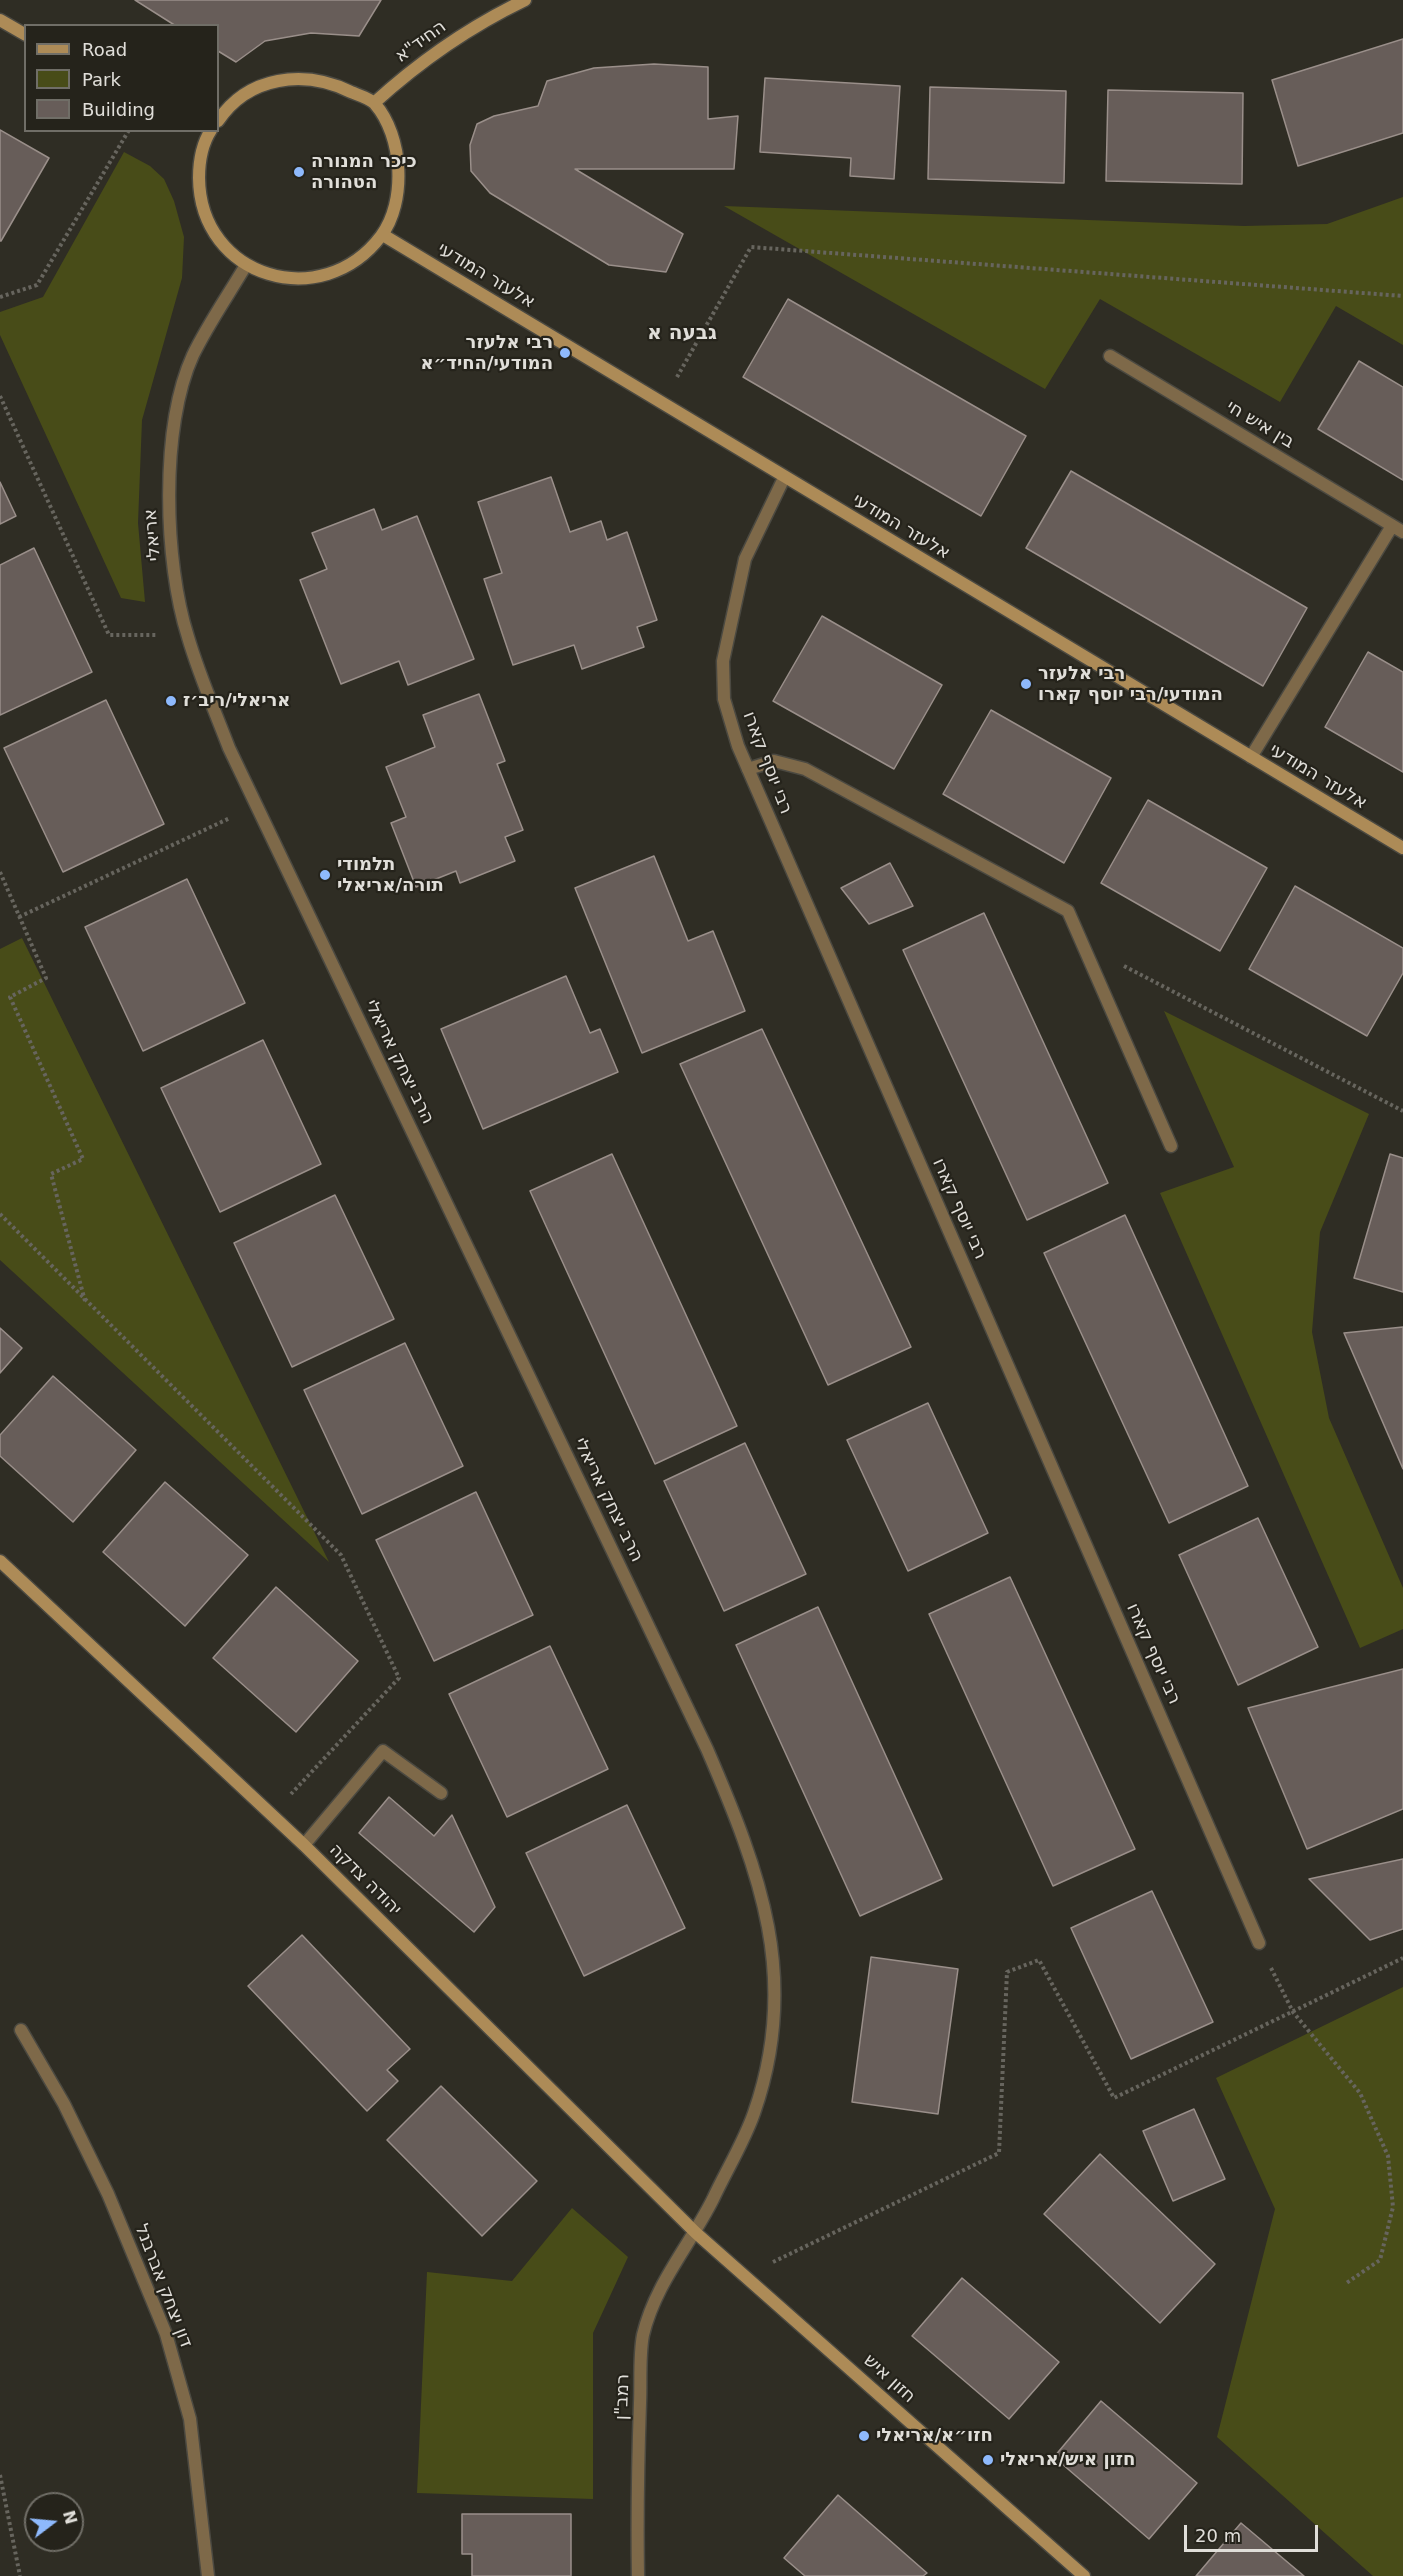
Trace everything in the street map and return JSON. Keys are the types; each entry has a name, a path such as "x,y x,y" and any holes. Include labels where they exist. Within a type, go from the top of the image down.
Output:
{"street":[{"name":"החיד\"א","path":"374,103 404,75 440,48 485,19 525,0"},
{"path":"0,21 24,34"},
{"path":"207,132 199,163 200,192 208,220 223,246 246,265 274,277 305,280 315,278 335,273 362,258 383,235 395,210 400,181 397,153 374,103 342,88 312,79 280,79 251,89 226,108 219,119"},
{"name":"אלעזר המודעי","path":"383,235 1403,848"},
{"name":"אריאלי","path":"246,265 193,356 174,422 168,491 173,563 187,636 229,748 256,805"},
{"name":"בין איש חי","path":"1110,356 1397,529 1251,757"},
{"name":"רבי יוסף קארו","path":"784,478 745,559 723,661 724,699 747,769 1259,1943"},
{"path":"747,769 774,761 805,769 1068,911 1171,1146"},
{"name":"הרב יצחק אריאלי","path":"256,805 702,1739 744,1835 767,1915 770,1936 776,1989 771,2048 754,2114 696,2234"},
{"name":"יהודה צדקה","path":"0,1562 304,1845 696,2234"},
{"path":"304,1845 383,1751 441,1792"},
{"name":"דון יצחק אברבנל","path":"21,2030 64,2104 108,2194 166,2334 190,2419 208,2576"},
{"name":"חזון איש","path":"696,2234 1084,2576"},
{"name":"רמב\"ן","path":"638,2576 637,2506 643,2337 657,2291 696,2234"}],"path":[{"path":"0,297 37,285 128,132"},
{"path":"662,404 751,247 1403,296"},
{"path":"0,396 109,635 187,636"},
{"path":"19,917 256,805"},
{"path":"0,872 46,978 10,997 83,1159 51,1174 85,1302"},
{"path":"1083,945 1403,1111"},
{"path":"0,1214 85,1302 341,1555 399,1678 271,1815"},
{"path":"1259,1943 1293,2012 1360,2093 1388,2156 1393,2207 1380,2260 1345,2284"},
{"path":"746,2276 999,2153 1007,1972 1038,1960 1114,2098 1403,1958"},
{"path":"0,2475 20,2576"}],"green space":[{"path":"124,152 150,166 164,179 174,201 184,237 182,278 142,420 138,523 145,602 121,598 0,335 0,312 43,297"},
{"path":"1403,197 1403,345 1336,306 1280,402 1100,299 1045,389 724,206 1244,226 1327,224"},
{"path":"22,938 329,1562 0,1260 0,949"},
{"path":"1164,1011 1369,1114 1320,1232 1312,1332 1329,1418 1403,1588 1403,1629 1360,1648 1160,1193 1234,1167"},
{"path":"1403,1987 1403,2576 1373,2576 1217,2437 1275,2209 1216,2078"},
{"path":"572,2208 628,2257 593,2333 593,2499 417,2493 427,2272 512,2281"}],"building":[{"path":"135,0 381,0 359,36 311,33 265,41 236,62 219,52 219,24 173,24"},
{"path":"1403,39 1403,133 1298,166 1272,80"},
{"path":"654,64 708,67 708,119 738,116 734,169 575,169 683,234 666,272 609,265 490,193 471,171 470,145 477,124 494,116 538,106 547,81 594,68"},
{"path":"765,78 900,86 894,179 850,176 851,158 760,152"},
{"path":"930,87 1066,91 1064,183 928,179"},
{"path":"1108,90 1243,93 1242,184 1106,181"},
{"path":"0,130 49,158 1,241 0,241"},
{"path":"788,299 1026,436 981,516 743,377"},
{"path":"1359,361 1403,387 1403,480 1318,429"},
{"path":"1071,471 1307,608 1263,686 1026,548"},
{"path":"551,477 570,532 601,521 607,540 627,532 657,620 637,627 644,647 582,669 574,645 513,665 484,579 502,573 478,502"},
{"path":"0,482 16,516 0,524"},
{"path":"374,509 382,530 417,516 474,659 408,685 399,661 341,684 300,580 327,569 312,533"},
{"path":"34,548 92,672 0,715 0,565"},
{"path":"822,616 942,685 894,769 773,701"},
{"path":"1368,652 1403,672 1403,772 1325,727"},
{"path":"479,694 505,761 497,764 523,830 505,837 515,861 460,883 456,871 416,887 391,823 406,817 386,767 435,747 423,715"},
{"path":"106,700 164,824 63,872 4,748"},
{"path":"991,710 1111,778 1064,863 943,794"},
{"path":"1148,800 1267,868 1220,951 1101,883"},
{"path":"654,856 688,941 713,931 745,1011 642,1053 575,888"},
{"path":"890,863 913,906 869,924 841,888"},
{"path":"187,879 245,1003 143,1051 85,927"},
{"path":"1295,886 1403,948 1403,973 1367,1036 1249,969"},
{"path":"984,913 1108,1183 1027,1220 903,950"},
{"path":"566,976 590,1033 600,1029 618,1072 483,1129 441,1029"},
{"path":"762,1029 911,1347 828,1385 680,1064"},
{"path":"263,1040 321,1164 220,1212 161,1088"},
{"path":"612,1154 737,1426 655,1464 530,1191"},
{"path":"1390,1154 1403,1158 1403,1292 1354,1278"},
{"path":"335,1195 394,1319 292,1367 234,1243"},
{"path":"1125,1215 1248,1486 1169,1523 1044,1253"},
{"path":"1403,1327 1403,1469 1344,1333"},
{"path":"0,1328 22,1348 0,1373"},
{"path":"405,1343 463,1466 362,1514 304,1390"},
{"path":"53,1376 136,1450 73,1522 0,1456 0,1435"},
{"path":"928,1403 988,1533 908,1571 847,1440"},
{"path":"745,1443 806,1574 724,1611 664,1481"},
{"path":"165,1482 248,1555 185,1626 103,1552"},
{"path":"476,1492 533,1615 434,1661 376,1540"},
{"path":"1258,1518 1318,1647 1238,1685 1179,1555"},
{"path":"1010,1577 1135,1849 1053,1886 929,1614"},
{"path":"276,1587 358,1661 296,1732 213,1658"},
{"path":"818,1607 942,1879 860,1916 736,1645"},
{"path":"550,1646 608,1769 507,1817 449,1694"},
{"path":"1403,1669 1403,1809 1307,1849 1248,1708"},
{"path":"389,1797 434,1836 452,1815 495,1907 474,1932 359,1833"},
{"path":"627,1805 685,1928 584,1976 526,1853"},
{"path":"1403,1859 1403,1929 1370,1940 1309,1879"},
{"path":"1152,1891 1213,2022 1131,2059 1071,1928"},
{"path":"302,1935 410,2049 387,2070 398,2081 367,2111 248,1986"},
{"path":"871,1957 958,1969 938,2114 852,2102"},
{"path":"441,2086 537,2181 482,2236 387,2140"},
{"path":"1194,2109 1225,2179 1173,2201 1143,2131"},
{"path":"1100,2154 1215,2264 1160,2323 1044,2214"},
{"path":"962,2278 1059,2362 1009,2419 912,2336"},
{"path":"1101,2401 1197,2483 1149,2539 1054,2457"},
{"path":"838,2495 927,2573 923,2576 805,2576 784,2558"},
{"path":"462,2514 571,2514 571,2576 472,2576 472,2554 462,2554"},
{"path":"1241,2523 1304,2576 1196,2576"}],"place":[{"name":"כיכר המנורה הטהורה","path":"299,172"},
{"name":"רבי אלעזר המודעי/החיד״א","path":"565,353"},
{"name":"רבי אלעזר המודעי/רבי יוסף קארו","path":"1026,684"},
{"name":"אריאלי/ריב׳ז","path":"171,701"},
{"name":"תלמודי תורה/אריאלי","path":"325,875"},
{"name":"חזו״א/אריאלי","path":"864,2436"},
{"name":"חזון איש/אריאלי","path":"988,2460"}],"district":[{"name":"גבעה א","path":"682,334"}]}
